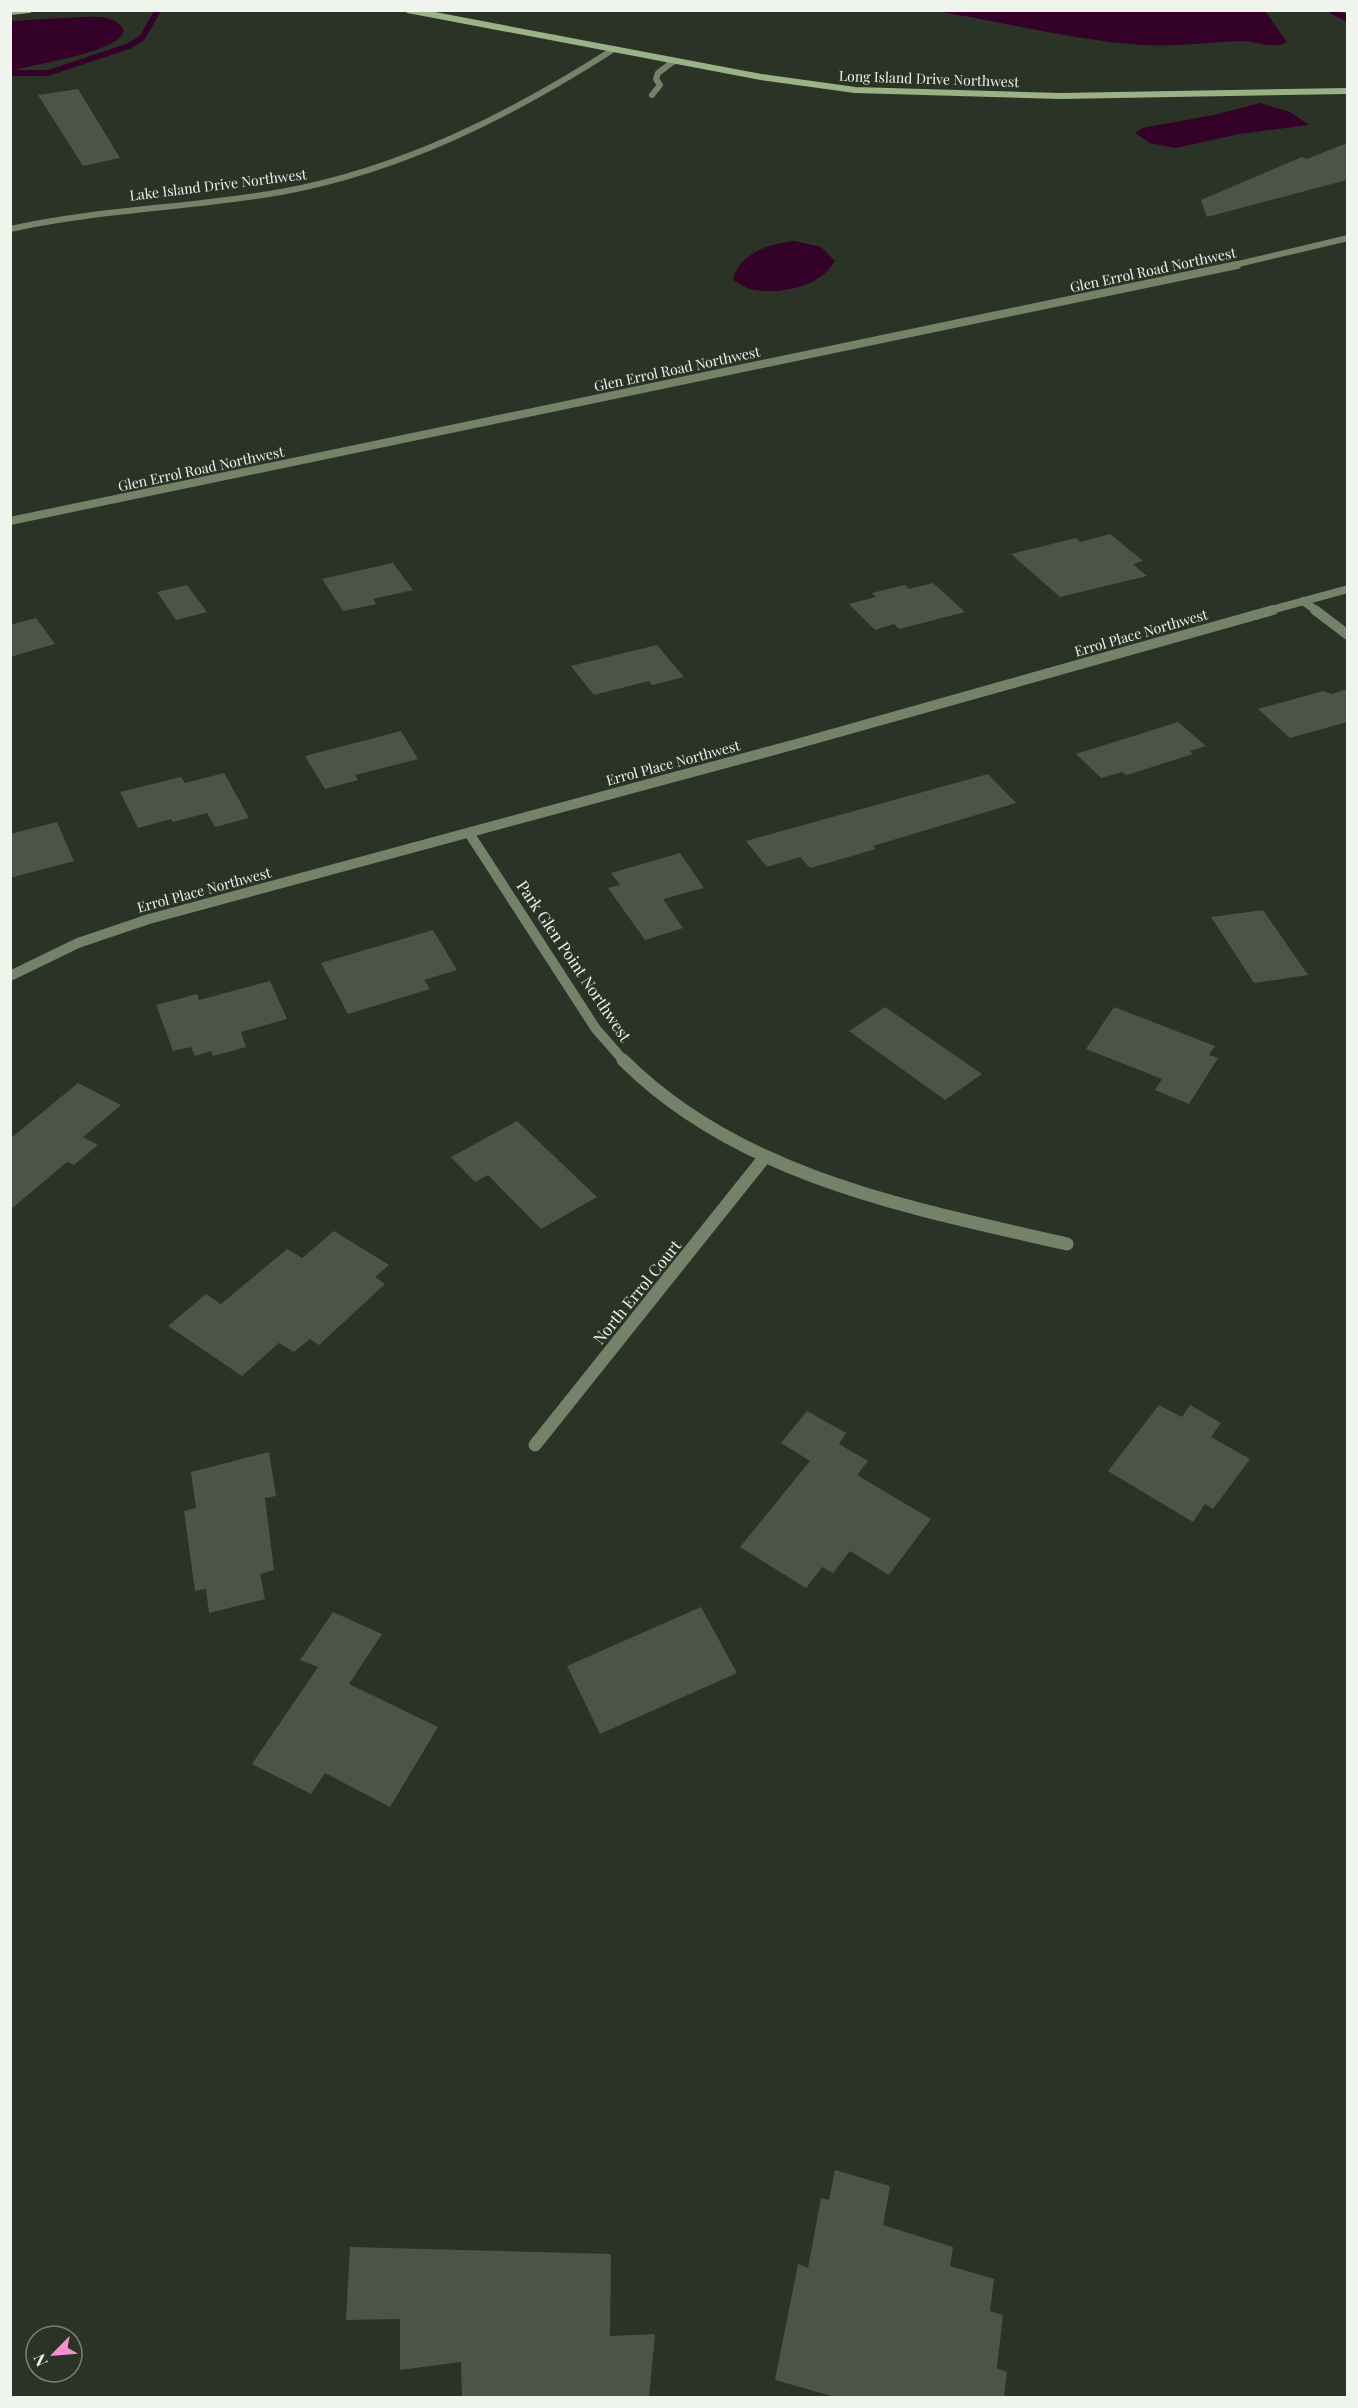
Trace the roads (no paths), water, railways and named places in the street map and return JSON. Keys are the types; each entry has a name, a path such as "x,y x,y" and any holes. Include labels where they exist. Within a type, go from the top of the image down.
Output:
{"street":[{"path":"10,12 29,10"},
{"name":"Long Island Drive Northwest","path":"408,10 795,83 912,93 1131,96 1347,91"},
{"name":"Lake Island Drive Northwest","path":"10,230 118,209 279,192 359,174 497,120 564,82 614,49"},
{"path":"652,95 660,85 656,79 658,73 674,61"},
{"name":"Glen Errol Road Northwest","path":"10,521 1296,252 1347,237"},
{"name":"Errol Place Northwest","path":"10,976 78,943 149,919 800,743 1347,589"},
{"path":"1303,601 1347,635"},
{"name":"Park Glen Point Northwest","path":"469,833 608,1045 639,1076 676,1106 718,1133 764,1158 881,1200 1067,1245"},
{"name":"North Errol Court","path":"535,1445 764,1158"}],"waterway":[{"path":"10,73 48,73 129,46 142,38 158,10"},
{"path":"1331,10 1348,19"}]}
